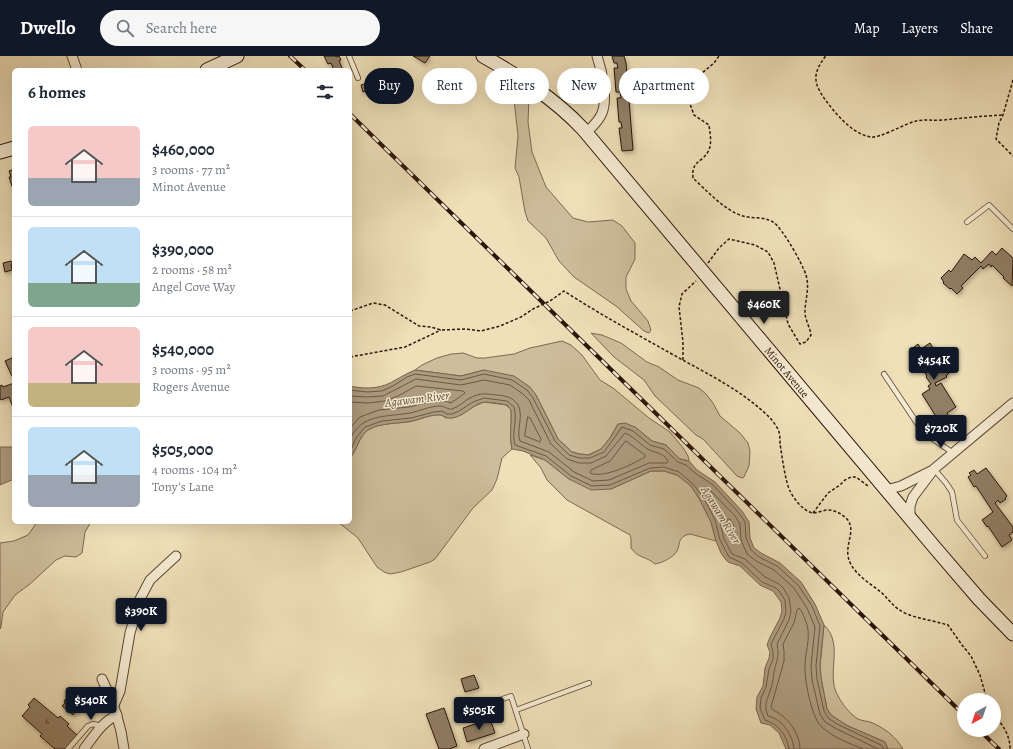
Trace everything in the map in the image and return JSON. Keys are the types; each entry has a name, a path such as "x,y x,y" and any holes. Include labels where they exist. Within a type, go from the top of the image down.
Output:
{"main road":[{"path":"211,68 237,56"},
{"name":"Minot Avenue","path":"483,56 512,72 542,92 564,110 586,133 910,518 970,588 1013,634"},
{"path":"0,152 12,149"}],"street":[{"path":"72,56 76,68"},
{"path":"586,133 599,119 604,105 604,90 597,56"},
{"path":"885,488 901,486 934,469 1013,403"},
{"path":"910,518 910,506 913,497 934,469"},
{"path":"114,705 120,690 130,633 140,599 150,580 176,556"},
{"path":"102,679 114,705 122,730 124,749"},
{"path":"84,749 101,726 117,715"},
{"path":"484,749 524,734"}],"lane":[{"path":"349,56 358,78"},
{"path":"967,222 989,205 1013,229"},
{"path":"884,374 923,432 953,453"},
{"path":"934,469 952,492 957,520 985,556"},
{"path":"516,710 589,683"},
{"path":"468,711 511,696 528,749"},
{"path":"68,749 88,726 93,724 101,726"}],"path":[{"path":"683,360 683,342 679,307 682,294 691,287 719,248 729,239 755,245 768,252 774,263 788,324 800,344 806,342 811,335 810,327 806,318 806,276 782,232 774,222 765,218 744,216 734,212 692,178 692,170 696,162 708,151 711,143 709,125 694,115 690,104 680,95 683,89 714,63 719,56"},
{"path":"825,56 818,66 815,80 818,90 854,130 871,138 886,134 905,124 924,119 940,121 1004,115"},
{"path":"1013,80 1004,115 999,122 996,139 1013,156"},
{"path":"352,310 373,303 385,305 419,326 441,330 466,329 481,331 500,326 521,317 533,309 550,302 564,291 683,360 744,397 762,410 772,421 779,431 780,444 790,492 801,507 812,513 828,510 839,513 847,519 851,527 847,549 849,560 854,568 895,607 907,614 948,625 962,646 971,656 980,675 985,693"},
{"path":"352,357 405,347 441,330"},
{"path":"812,513 828,493 851,477 856,477 873,488 885,488"},
{"path":"1001,723 1010,740 1010,749"}],"shaded area":[{"path":"515,104 529,104 528,122 532,152 546,187 573,218 588,222 613,220 622,226 635,243 635,259 626,277 626,289 631,301 648,321 651,330 649,333 644,331 616,306 574,277 559,261 546,238 528,221 519,177 515,168 518,136"},
{"path":"591,333 602,335 621,343 647,362 659,367 678,380 699,388 706,394 720,416 740,433 748,443 750,451 749,466 744,477 742,478 737,476 703,439 696,435 655,396 644,380 614,357"},
{"path":"562,341 571,345 582,355 600,380 613,388 649,418 670,432 684,449 689,461 680,459 666,445 652,441 635,427 618,424 610,438 601,449 588,455 572,452 558,439 536,395 484,370 461,376 415,370 437,358 451,354 463,353 477,358 485,358 514,354 530,348"},
{"path":"484,402 506,405 511,410 512,449 502,458 497,479 492,490 473,508 435,559 401,572 390,574 384,572 377,567 358,538 340,524 352,524 352,454 360,439 373,427 384,424 408,422 434,415 441,415 446,418 461,415"},
{"path":"530,455 545,460 569,479 611,489 651,471 664,471 677,475 691,486 700,500 711,522 716,541 690,534 686,535 680,540 677,551 671,557 655,564 634,552 631,548 630,535 567,500 547,480 541,468"},
{"path":"36,524 90,524 85,532 82,553 76,557 65,556 56,560 30,584 15,595 3,612 0,629 0,543 14,541 28,535"},
{"path":"824,625 830,633 833,641 833,678 838,696 842,703 858,719 875,724 889,733 897,740 903,749 888,749 885,742 848,726 831,715 827,709 820,665"}],"water":[{"name":"Agawam River","path":"415,370 461,376 484,370 514,376 530,387 536,395 558,439 572,452 589,455 601,449 610,438 618,424 625,423 635,427 652,441 666,445 680,459 689,461 697,470 715,482 742,511 749,522 750,538 754,548 780,563 801,582 815,604 824,625 820,665 821,678 827,709 831,715 848,726 885,742 888,749 786,749 779,733 770,725 761,723 756,709 757,697 763,686 765,668 769,658 770,652 767,645 782,611 781,602 773,591 760,585 740,566 726,560 721,553 711,522 700,500 691,486 677,475 664,471 651,471 611,489 591,490 569,479 545,460 523,451 512,449 511,410 507,405 487,402 476,405 461,415 452,418 435,415 411,421 373,427 362,436 352,454 352,386 365,388 381,386"},
{"path":"0,447 12,447 12,480 0,485"}],"building":[{"path":"324,56 339,56 341,60 339,61 342,68 333,68 331,63 328,64"},
{"path":"413,56 430,56 425,63"},
{"path":"612,56 624,56 626,68 619,68 619,92 616,92 614,68 618,68 617,63 614,63"},
{"path":"364,84 364,92 363,92 361,85"},
{"path":"617,98 619,98 619,104 629,104 633,150 622,151 619,128 622,128 621,122 619,122"},
{"path":"12,170 12,186 9,177 11,177 9,171"},
{"path":"1002,248 1013,258 1012,286 992,265 991,267 989,264 983,269 981,266 961,286 963,288 957,294 943,283 944,282 941,278 949,270 951,272 964,254 972,260 975,257 981,263 992,251 996,255"},
{"path":"11,261 12,270 5,272 3,263"},
{"path":"930,343 949,373 946,376 947,377 935,383 936,386 941,383 956,407 947,413 949,417 940,423 922,394 930,389 928,386 931,384 916,359 915,360 909,351 918,344 921,349"},
{"path":"12,358 12,376 5,361"},
{"path":"12,384 12,405 9,397 1,400 0,386 2,385 3,387"},
{"path":"986,468 1007,496 1005,498 1006,499 1000,503 998,500 995,503 1013,527 1013,532 1009,535 1012,540 1002,547 988,526 987,527 982,520 993,512 976,486 974,487 968,477 971,475 969,473 974,470 977,474"},
{"path":"474,675 479,688 465,692 461,679"},
{"path":"69,695 80,704 74,711 75,712 73,715 62,706"},
{"path":"34,698 58,718 60,716 69,724 67,726 77,735 65,749 55,749 40,736 42,734 22,716 30,707 28,705"},
{"path":"444,708 457,746 449,749 439,749 426,714"},
{"path":"490,719 495,733 467,742 463,728"}],"railway":[{"path":"290,56 303,68"},
{"path":"352,116 957,708"},
{"path":"986,737 999,749"}]}
